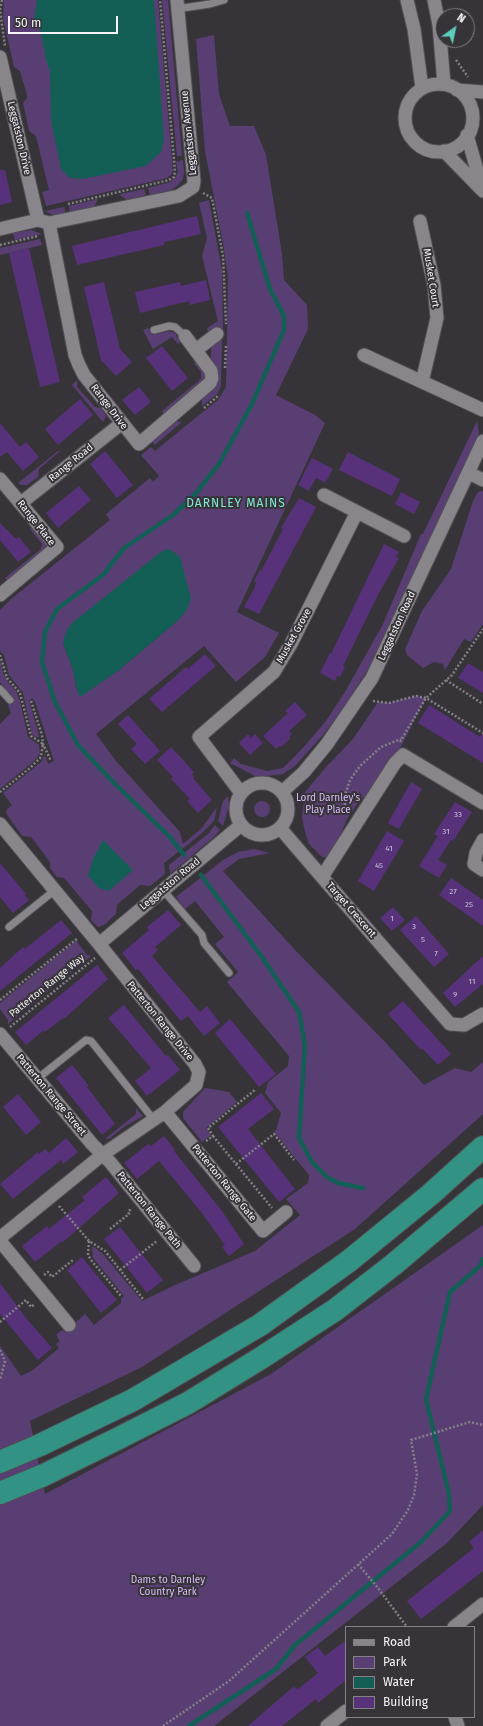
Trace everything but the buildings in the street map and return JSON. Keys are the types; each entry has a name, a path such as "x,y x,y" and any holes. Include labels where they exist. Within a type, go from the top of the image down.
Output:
{"highway":[{"path":"0,1462 40,1445 133,1400 260,1325 349,1262 431,1194 483,1147"},
{"path":"0,1493 44,1475 188,1403 260,1358 335,1310 388,1270 483,1189"}],"street":[{"path":"407,0 414,30 422,88"},
{"path":"434,0 439,25 444,84"},
{"name":"Leggatston Avenue","path":"0,229 46,226 179,196 193,187 194,181 177,5"},
{"name":"Leggatston Drive","path":"0,56 46,226"},
{"path":"483,118 469,132 457,145 444,151 434,151 425,148 410,135 406,126 405,116 407,106 413,96 422,88 432,84 444,84 457,90 465,97 470,107 472,118 469,132 483,191"},
{"path":"457,90 483,92"},
{"path":"444,151 483,191"},
{"name":"Musket Court","path":"420,221 434,285 437,318 422,382"},
{"name":"Range Drive","path":"46,226 75,354 84,376 139,444 210,383 211,371 185,336"},
{"path":"196,350 217,334"},
{"path":"364,355 483,410"},
{"name":"Range Road","path":"21,503 122,423"},
{"name":"Leggatston Road","path":"282,792 304,772 340,727 380,662 483,441"},
{"path":"469,473 483,480"},
{"name":"Range Place","path":"0,479 57,547 0,595"},
{"path":"324,495 404,536"},
{"name":"Musket Grove","path":"241,793 199,737 274,672 291,644 357,512"},
{"path":"403,755 483,803"},
{"name":"Target Crescent","path":"403,755 395,763 322,877 450,1024 464,1025 483,1014"},
{"path":"257,783 271,784 282,792 288,807 288,815 280,828 272,833 264,835 247,831 241,825 237,817 237,800 241,793 248,787 257,783"},
{"name":"Patterton Range Drive","path":"0,824 102,947 195,1064 199,1072 196,1085 165,1112 102,1155 0,1240 69,1325"},
{"name":"Leggatston Road","path":"102,947 163,890 241,825"},
{"path":"280,828 322,877"},
{"path":"483,840 476,853 474,864 483,870"},
{"name":"Patterton Range Street","path":"0,1035 102,1155"},
{"name":"Patterton Range Gate","path":"165,1112 263,1231 283,1214"},
{"name":"Patterton Range Path","path":"102,1155 194,1266"},
{"path":"455,1626 483,1604"},
{"path":"327,1726 345,1712"}],"lane":[{"path":"177,5 210,4 224,0"},
{"path":"154,330 169,326 175,327 185,336"},
{"path":"0,688 10,700"},
{"path":"9,928 55,890"},
{"path":"163,890 202,935 204,944 229,973"},
{"path":"37,1079 86,1040 91,1041 154,1120"}],"path":[{"path":"0,56 6,49 0,10 2,0"},
{"path":"65,204 169,180 174,176 175,171 160,0"},
{"path":"455,54 457,61 466,76 471,79"},
{"path":"0,245 46,226"},
{"path":"403,755 398,752 402,739 426,698 452,675 483,629"},
{"path":"0,655 8,678 20,693 31,736 43,744 51,760"},
{"path":"446,680 483,704"},
{"path":"360,695 376,702 389,703 416,696 426,698 483,733"},
{"path":"0,792 30,768 42,756 42,735 31,701"},
{"path":"356,824 347,819 344,798 350,780 360,766 381,748 402,739"},
{"name":"Patterton Range Way","path":"0,1000 87,930"},
{"name":"Patterton Range Way","path":"0,1035 102,947"},
{"path":"256,1090 208,1128 236,1164 283,1214"},
{"path":"236,1164 274,1134 294,1160"},
{"path":"196,1149 213,1136"},
{"path":"51,1196 89,1242 105,1251 143,1299"},
{"path":"110,1230 129,1214 128,1212 141,1201"},
{"path":"120,1270 167,1232"},
{"path":"89,1242 88,1255 91,1260 122,1296"},
{"path":"34,1283 48,1272 52,1277 73,1260"},
{"path":"0,1322 26,1300 32,1307 45,1296"},
{"path":"0,1350 5,1361 0,1380"},
{"path":"163,1726 229,1681 392,1534 408,1510 414,1495 417,1474 411,1440 470,1422 483,1425"},
{"path":"358,1564 365,1571 406,1626"}],"green space":[{"path":"4,0 158,0 173,171 171,175 167,178 46,206 42,192 49,190 36,136 29,131 23,103 27,98 27,95 20,71 14,67 3,18"},
{"path":"162,0 168,0 182,156 177,156"},
{"path":"214,35 219,94 230,126 254,126 266,155 282,254 284,280 307,305 308,329 276,395 315,415 325,423 237,612 279,633 265,657 236,682 204,646 96,734 116,761 180,832 183,844 201,829 217,807 215,818 212,823 200,835 164,863 165,874 150,886 140,885 117,905 116,914 104,925 98,927 91,920 92,911 64,878 57,877 50,868 50,862 31,837 22,836 6,813 7,809 12,805 3,793 41,762 45,755 48,764 54,761 35,702 32,698 29,701 39,737 35,737 32,734 23,693 9,675 4,655 0,651 0,610 11,599 110,520 106,514 150,478 153,482 159,476 141,455 151,447 155,451 218,400 226,387 228,279 224,249 205,151 196,39","holes":["186,611 176,622 119,670 80,696 76,687 73,669 63,643"]},
{"path":"183,160 183,179 177,186 171,190 150,195 148,188 170,182 175,178 178,172 176,162"},
{"path":"144,189 146,195 127,200 120,194"},
{"path":"98,199 94,207 70,213 69,206"},
{"path":"209,200 222,270 223,329 218,333 214,328 208,332 207,328 218,321 202,256 207,238 199,203"},
{"path":"64,207 66,214 55,216 45,211"},
{"path":"31,230 42,234 15,240 13,233"},
{"path":"40,239 42,245 0,255 0,248"},
{"path":"148,328 152,335 168,331 177,334 176,336 181,341 178,344 172,337 153,349 143,330"},
{"path":"222,338 221,386 217,394 202,406 202,399 214,388 218,372 211,358 211,346"},
{"path":"197,361 204,371 206,379 164,414 162,411 201,379 201,372 194,363"},
{"path":"77,380 77,387 95,407 101,408 106,416 103,422 72,385"},
{"path":"175,421 182,422 155,445 151,441"},
{"path":"477,421 479,432 477,440 368,669 347,703 323,735 295,766 283,774 257,777 230,763 234,758 241,764 267,771 283,768 326,721 345,692 383,624 421,534 423,534"},
{"path":"58,451 60,451 39,469 38,477 27,485 21,485 18,483"},
{"path":"483,491 483,624 471,642 464,639 445,670 443,664 434,662 423,668 407,655 405,649 422,611 451,569 473,501 478,492"},
{"path":"32,526 46,543 46,548 7,580 5,578 41,549 42,544 30,529"},
{"path":"0,659 3,673 8,682 16,691 20,701 28,737 39,745 40,754 33,762 0,789 0,724 11,713 8,705 13,700 0,682"},
{"name":"Lord Darnley's Play Place","path":"416,696 426,698 398,752 370,796 361,798 347,819 336,846 329,858 322,857 309,844 305,832 302,818 305,792 353,739 378,702 389,703"},
{"path":"228,796 229,806 223,826 218,821 223,801"},
{"path":"259,801 265,801 270,806 268,815 265,817 259,817 254,812 254,806"},
{"path":"215,825 220,830 215,836 170,874 169,865 208,834"},
{"name":"Dams to Darnley Country Park","path":"254,849 270,853 239,859 223,871 295,950 387,1044 424,1085 455,1068 471,1072 483,1062 483,1114 355,1229 142,1367 30,1421 45,1494 271,1374 483,1225 483,1505 447,1543 214,1726 0,1726 0,1346 21,1376 33,1370 59,1348 56,1344 60,1341 56,1335 62,1330 68,1332 85,1314 94,1325 121,1303 121,1299 124,1296 93,1258 92,1247 103,1254 142,1301 175,1285 255,1251 300,1215 286,1199 308,1183 309,1175 274,1132 281,1113 265,1093 268,1082 288,1066 289,1056 227,982 238,972 215,944 224,937 195,901 185,909 176,897 223,860 238,852"},
{"path":"77,940 87,955 91,956 8,1024 8,1020 0,1009 0,1003"},
{"path":"205,1088 229,1092 237,1102 206,1128 211,1135 202,1142 183,1118 183,1112"},
{"path":"136,1108 143,1116 124,1127 109,1139 105,1139 136,1114"}],"water":[{"path":"37,0 154,0 164,140 161,152 146,166 82,179 70,178 61,169 51,120 50,71 40,30 34,18"},
{"path":"169,549 180,557 191,599 186,611 176,622 119,670 80,697 76,687 73,669 63,643 66,632 72,623 162,551"},
{"path":"103,840 133,870 109,891 99,888 88,876 93,859"}],"waterway":[{"path":"184,855 170,837 114,783 78,745 55,702 42,662 45,632 57,609 103,575 124,548 173,515 196,493 219,464 252,404 284,330 284,316 270,289 247,213"},
{"path":"201,875 262,957 299,1012 305,1045 299,1138 312,1162 327,1177 338,1183 363,1188"},
{"path":"189,1726 276,1669 295,1645 421,1542 450,1511 449,1494 426,1399 450,1292 480,1266 483,1259"}],"district":[{"name":"DARNLEY MAINS","path":"236,504"}]}
